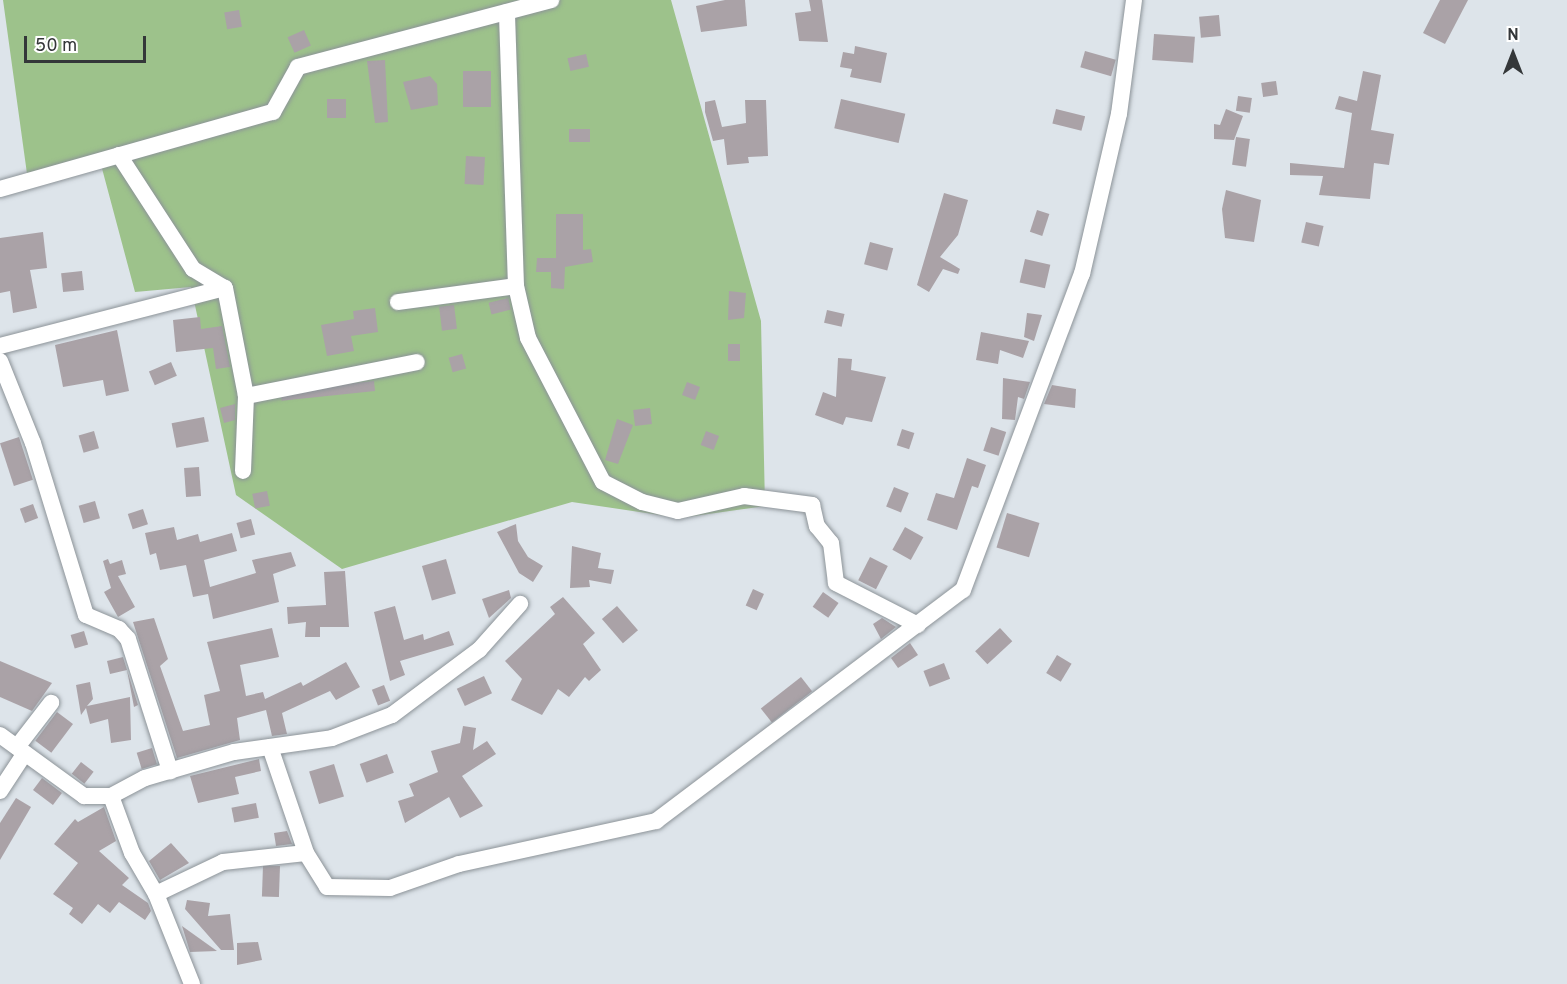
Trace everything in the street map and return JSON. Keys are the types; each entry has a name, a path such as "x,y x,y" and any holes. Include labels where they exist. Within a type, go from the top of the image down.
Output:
{"street":[{"path":"0,189 273,112 298,67 551,0"},
{"path":"270,747 306,853 327,887 390,888 459,864 656,821 963,590 1082,274 1119,114 1134,0"},
{"path":"507,12 516,286 528,338 603,482 642,502 678,511 744,496 812,505 817,526 831,543 836,583 918,625"},
{"path":"119,155 193,269 225,288 246,396 243,471"},
{"path":"398,302 516,286"},
{"path":"0,346 225,288"},
{"path":"0,361 47,485 86,615 119,629 128,639 170,771"},
{"path":"246,396 417,362"},
{"path":"0,735 84,796 111,796 170,771 234,752 332,738 393,716 479,650 520,604"},
{"path":"0,791 21,750 51,703"},
{"path":"111,796 132,853 156,894 192,984"},
{"path":"156,894 223,862 306,853"}],"green space":[{"path":"3,0 671,0 761,321 765,506 680,518 572,502 342,569 236,495 191,287 135,292 100,161 28,181"}],"building":[{"path":"725,0 745,0 747,26 701,32 696,6"},
{"path":"809,0 822,0 828,42 799,41 795,13 811,11"},
{"path":"1440,0 1468,0 1445,44 1423,33"},
{"path":"239,10 242,27 227,29 224,13"},
{"path":"1219,15 1221,36 1201,38 1199,17"},
{"path":"304,30 311,46 294,53 288,37"},
{"path":"1154,34 1195,37 1193,63 1152,60"},
{"path":"855,46 887,53 881,83 850,77 852,69 840,67 843,52 854,54"},
{"path":"1085,51 1116,60 1111,76 1080,67"},
{"path":"586,54 589,67 570,71 567,58"},
{"path":"385,60 388,122 375,123 367,61"},
{"path":"463,71 491,71 491,107 463,107"},
{"path":"1363,71 1381,75 1371,130 1394,134 1389,165 1374,163 1370,199 1319,195 1323,176 1290,175 1290,163 1344,168 1352,113 1335,109 1339,96 1357,101"},
{"path":"430,76 437,84 438,105 411,110 403,82"},
{"path":"1276,81 1278,95 1263,97 1261,83"},
{"path":"1238,96 1252,98 1250,113 1236,111"},
{"path":"327,99 346,99 346,118 327,118"},
{"path":"841,99 905,114 899,143 834,128"},
{"path":"715,100 722,127 746,123 745,100 766,100 768,156 748,157 749,163 727,165 724,139 713,141 705,112 705,102"},
{"path":"1056,109 1085,116 1081,131 1052,124"},
{"path":"1226,109 1243,116 1234,140 1214,139 1214,124 1220,125"},
{"path":"569,129 590,129 590,142 569,142"},
{"path":"1236,137 1250,139 1246,167 1232,165"},
{"path":"466,156 485,157 484,185 465,184"},
{"path":"1226,190 1261,200 1254,242 1225,238 1222,209"},
{"path":"944,193 968,200 958,235 940,257 960,269 958,274 943,269 929,292 917,285"},
{"path":"1037,210 1049,214 1042,236 1030,232"},
{"path":"556,214 583,214 583,250 591,249 593,262 565,267 564,289 551,288 551,272 536,272 537,258 556,258"},
{"path":"1306,222 1324,226 1319,247 1301,242"},
{"path":"43,232 47,268 30,270 37,308 13,313 10,291 0,293 0,238"},
{"path":"870,242 893,248 887,270 864,264"},
{"path":"1025,259 1050,265 1045,288 1020,282"},
{"path":"82,271 84,290 63,292 61,273"},
{"path":"729,291 746,293 744,318 728,320"},
{"path":"508,298 511,310 491,314 489,303"},
{"path":"454,305 457,329 442,331 439,307"},
{"path":"375,308 378,332 351,336 354,351 327,356 321,325 354,319 353,311"},
{"path":"827,310 845,314 842,327 824,323"},
{"path":"1027,313 1042,315 1034,341 1024,337"},
{"path":"200,317 201,329 222,326 230,367 216,369 213,348 176,352 173,320"},
{"path":"117,330 129,391 106,396 103,380 63,387 55,345"},
{"path":"981,332 1029,341 1023,358 1000,350 998,364 976,360"},
{"path":"728,344 740,344 740,361 728,361"},
{"path":"462,354 466,368 453,372 449,358"},
{"path":"838,358 852,359 851,370 886,377 872,422 846,417 843,425 815,415 823,392 836,397"},
{"path":"171,362 177,376 155,385 149,371"},
{"path":"1003,378 1030,382 1024,399 1018,397 1015,420 1002,419"},
{"path":"374,381 375,391 282,401 281,391"},
{"path":"687,382 700,387 695,400 682,395"},
{"path":"1052,385 1076,389 1075,408 1044,404"},
{"path":"235,404 235,420 224,423 220,408"},
{"path":"650,408 652,424 635,426 633,410"},
{"path":"204,417 209,442 176,448 172,423"},
{"path":"617,419 633,425 618,464 605,460"},
{"path":"991,427 1006,432 998,456 983,451"},
{"path":"902,429 914,433 909,449 897,445"},
{"path":"94,431 99,448 84,453 79,435"},
{"path":"706,431 719,436 714,450 701,445"},
{"path":"19,437 33,480 14,486 0,443"},
{"path":"967,458 986,465 978,488 972,486 957,530 927,520 936,493 954,498"},
{"path":"199,467 201,496 186,497 184,468"},
{"path":"894,487 909,493 901,512 886,506"},
{"path":"267,491 270,506 255,509 252,494"},
{"path":"95,501 100,518 84,523 79,506"},
{"path":"33,504 38,518 25,523 20,509"},
{"path":"143,509 148,524 133,529 128,514"},
{"path":"1007,513 1040,523 1029,557 996,547"},
{"path":"251,519 255,534 241,538 237,523"},
{"path":"516,524 518,541 528,557 543,566 533,582 519,573 497,532"},
{"path":"174,527 177,540 198,534 200,542 232,533 237,551 204,560 210,587 256,573 252,560 291,552 296,566 273,574 279,602 213,619 208,594 193,597 186,565 160,570 156,553 150,555 145,533"},
{"path":"905,527 923,537 911,560 892,550"},
{"path":"572,546 601,553 598,568 614,570 611,584 589,580 590,587 570,588"},
{"path":"870,557 888,566 876,589 858,580"},
{"path":"108,559 110,564 122,560 126,574 118,576 135,607 118,617 104,592 111,588 103,561"},
{"path":"446,559 456,594 432,600 422,566"},
{"path":"345,571 349,627 320,627 320,637 305,637 306,622 288,624 287,607 326,605 324,572"},
{"path":"753,589 764,594 757,610 746,605"},
{"path":"509,590 511,598 489,618 482,599"},
{"path":"823,592 839,603 828,618 813,607"},
{"path":"563,597 595,633 583,644 601,670 589,681 585,677 569,697 558,689 542,715 511,700 522,679 505,661 555,614 550,607"},
{"path":"395,606 404,640 423,634 424,640 449,631 454,645 400,661 405,675 390,681 374,612"},
{"path":"617,606 638,630 623,643 602,619"},
{"path":"154,618 168,659 160,666 183,731 210,725 204,695 220,691 207,642 272,628 279,657 240,665 246,696 263,692 265,699 301,682 303,686 346,662 360,687 336,700 330,691 282,713 287,734 272,736 266,710 237,718 240,740 177,758 133,622"},
{"path":"882,618 896,627 881,639 873,624"},
{"path":"1000,628 1012,641 987,664 975,651"},
{"path":"84,631 88,644 75,648 71,635"},
{"path":"910,643 918,655 898,668 891,658"},
{"path":"1057,655 1072,664 1061,682 1046,673"},
{"path":"123,657 138,705 134,707 127,670 110,674 107,661"},
{"path":"0,661 52,683 32,711 0,697"},
{"path":"944,663 950,679 930,687 923,671"},
{"path":"484,676 492,693 465,706 457,689"},
{"path":"801,677 812,691 772,723 761,708"},
{"path":"90,682 93,699 87,706 130,697 131,740 111,743 108,719 90,724 86,708 81,715 76,685"},
{"path":"384,685 390,701 378,706 372,690"},
{"path":"57,712 73,724 51,753 35,741"},
{"path":"463,726 476,728 473,750 487,741 496,754 462,776 483,806 460,818 449,797 405,823 398,801 414,796 409,784 438,772 431,751 460,743"},
{"path":"152,748 157,764 142,769 137,753"},
{"path":"387,754 394,773 367,783 360,764"},
{"path":"259,759 261,771 235,777 239,794 198,803 190,776"},
{"path":"81,762 94,772 84,784 72,774"},
{"path":"334,764 344,797 319,804 309,772"},
{"path":"42,778 62,793 53,805 33,790"},
{"path":"16,798 31,807 0,860 0,823"},
{"path":"256,803 259,818 234,822 231,808"},
{"path":"104,807 116,841 99,851 129,878 122,885 148,903 151,911 145,920 119,902 110,913 98,904 82,924 69,914 73,908 53,894 78,863 54,844 75,819 78,822"},
{"path":"287,831 292,844 276,846 274,833"},
{"path":"171,843 189,863 160,880 149,861"},
{"path":"263,865 280,866 279,897 262,896"},
{"path":"187,900 210,903 208,916 230,914 234,950 221,950 185,909"},
{"path":"182,926 217,951 190,952"},
{"path":"258,942 262,960 237,965 237,943"}]}
